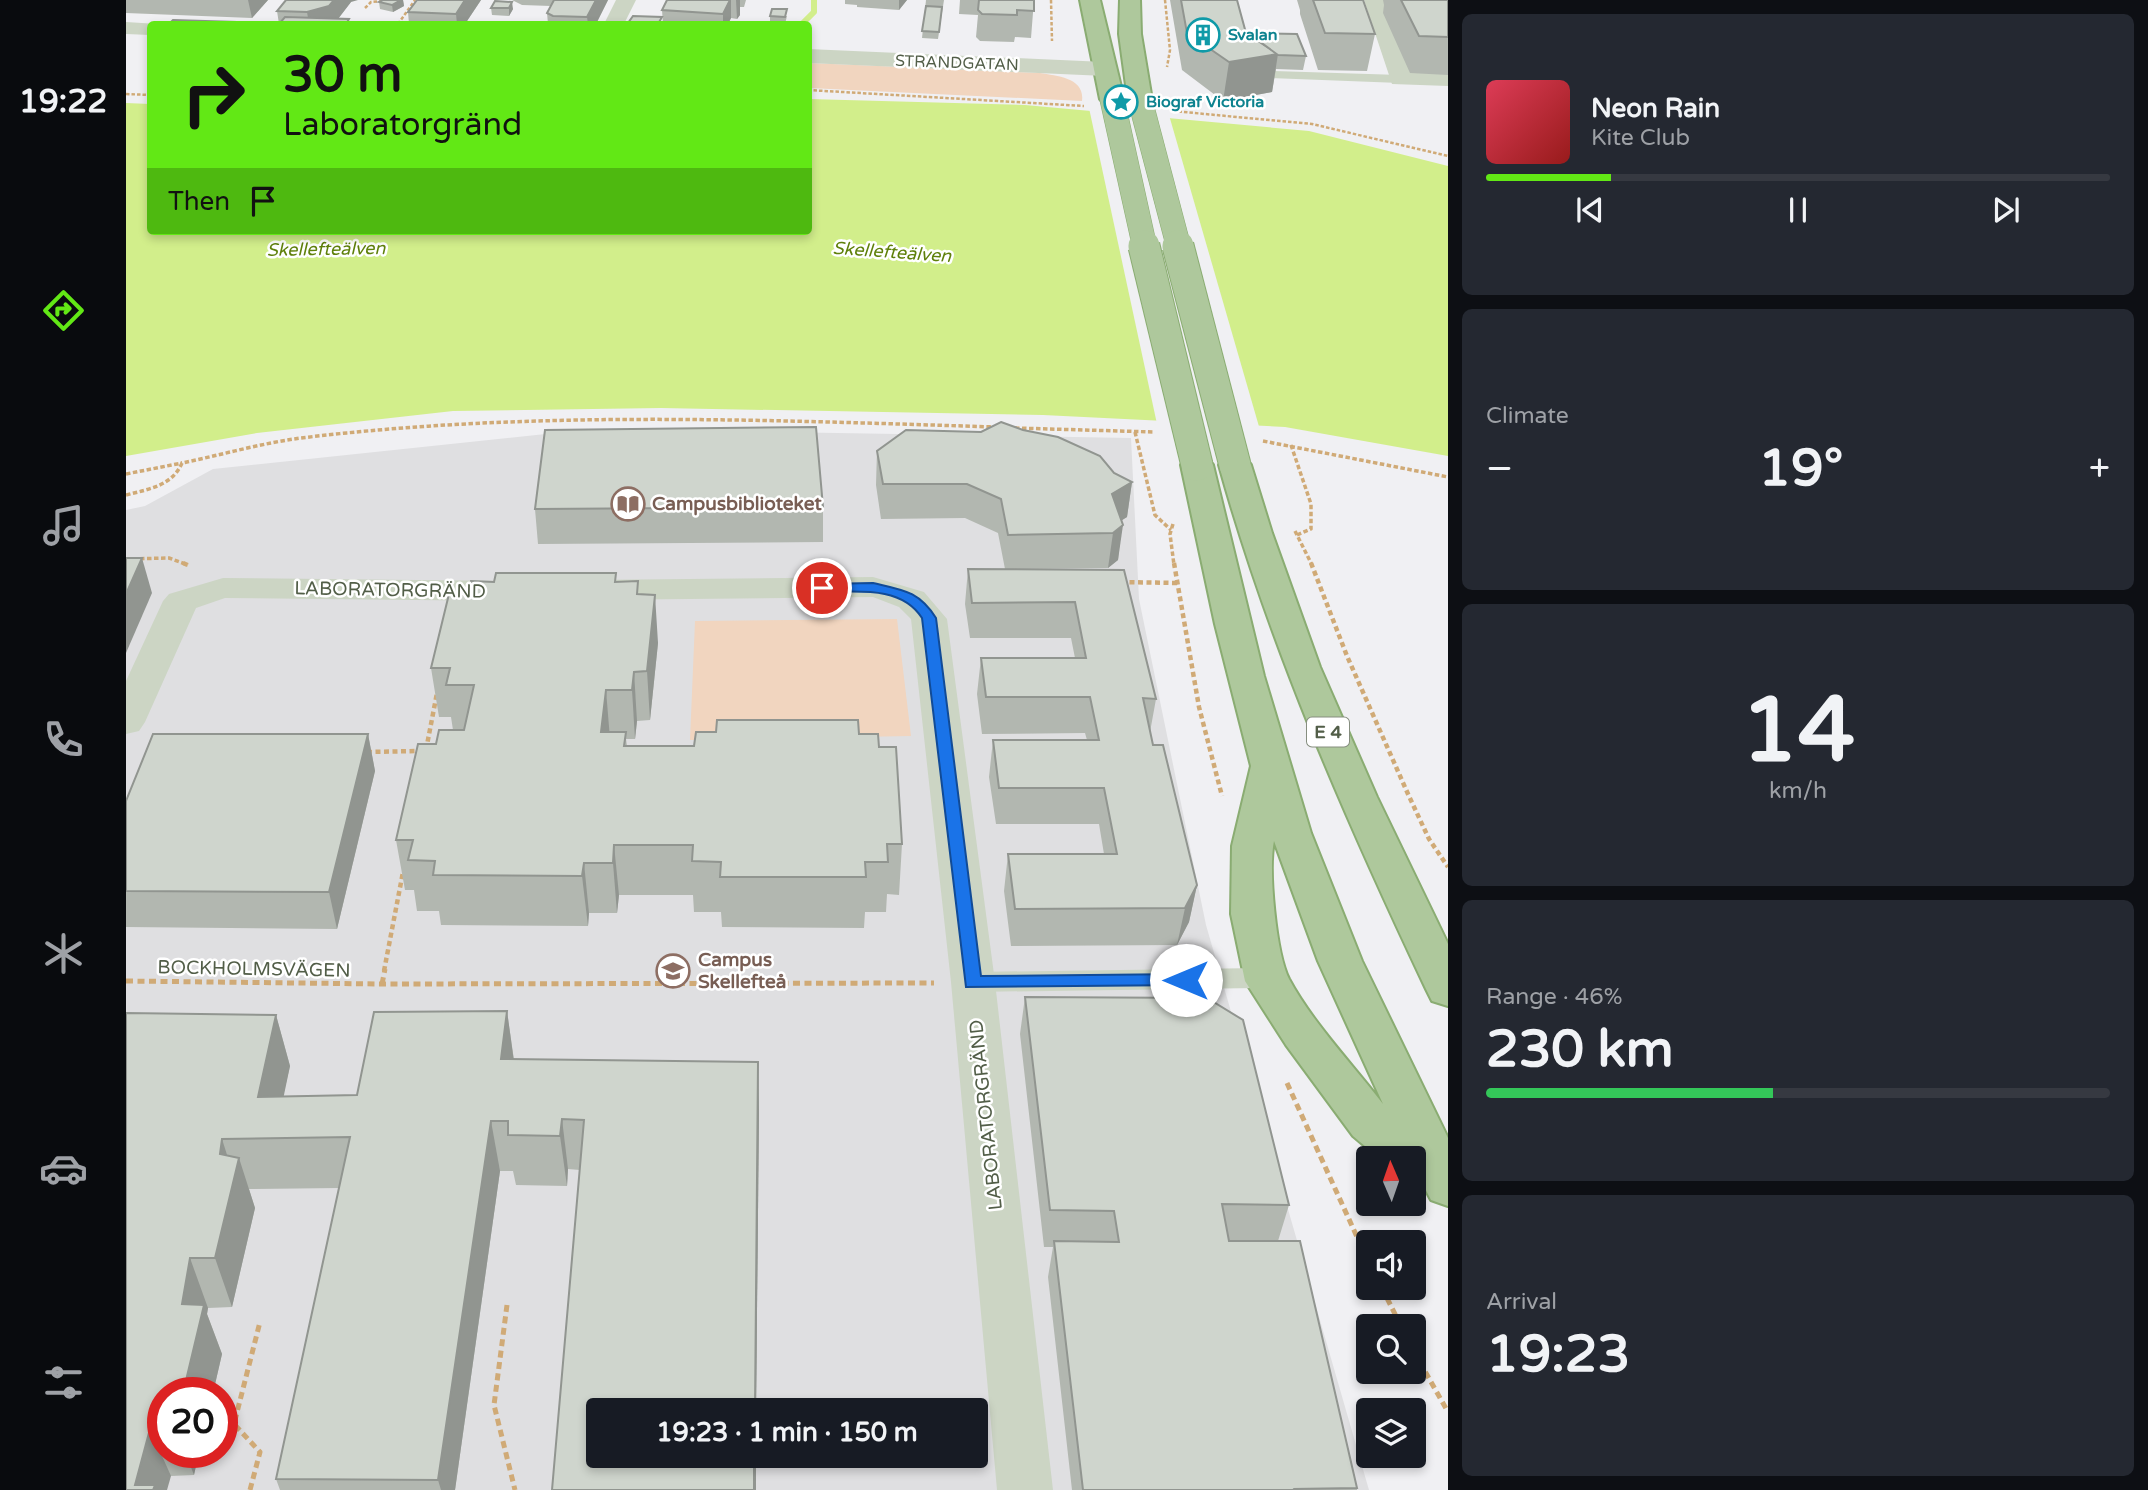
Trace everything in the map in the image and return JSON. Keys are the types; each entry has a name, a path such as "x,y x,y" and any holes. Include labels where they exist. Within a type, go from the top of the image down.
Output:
{"highway":[{"path":"1090,0 1158,310 1270,765 1309,884 1362,1013 1448,1186"},
{"name":"E 4","path":"1130,0 1129,34 1140,100 1244,453 1255,539 1289,637 1366,820 1448,989"},
{"path":"1270,765 1252,846 1252,914 1267,981 1302,1033 1370,1122 1397,1146"},
{"path":"1426,1173 1448,1193"}],"street":[{"path":"616,21 626,0"},
{"path":"1374,0 1403,79 1448,79"},
{"path":"126,28 147,29"},
{"name":"STRANDGATAN","path":"812,57 1105,69"},
{"name":"LABORATORGRÄND","path":"126,722 181,601 223,588 458,592 873,587 909,596 922,607 929,618 973,982 1025,1490"}],"lane":[{"path":"1274,75 1403,79"},
{"path":"973,982 1259,978 1267,981"}],"path":[{"path":"400,21 415,0"},
{"path":"365,8 371,2 394,1"},
{"path":"126,94 147,95"},
{"path":"126,474 299,438 492,421 785,421 999,428"},
{"path":"1012,428 1157,432"},
{"path":"1135,432 1155,515 1171,530"},
{"path":"1291,444 1311,504 1311,529 1297,535"},
{"path":"1244,453 1291,444 1448,477"},
{"path":"126,495 167,483 179,473 182,463"},
{"path":"1293,529 1320,582 1347,656 1408,794 1429,839 1448,867"},
{"path":"126,559 169,558 219,576 223,588"},
{"path":"1112,582 1177,583"},
{"path":"357,752 425,751 439,684"},
{"path":"382,984 405,861"},
{"name":"BOCKHOLMSVÄGEN","path":"126,981 382,984 973,982"},
{"path":"507,1305 494,1405 515,1490"},
{"path":"250,1490 260,1452 234,1424 260,1322"},
{"path":"1426,1373 1448,1412"}],"shaded area":[{"path":"812,63 1040,73 1062,77 1075,83 1082,93 1082,101 812,88"},
{"name":"Campus Skellefteå","path":"593,429 1131,438 1139,599 1206,925 1356,1445 1356,1468 1363,1468 1369,1490 126,1490 126,510 145,506 213,469"},
{"path":"897,619 911,736 690,740 695,621"}],"water":[{"name":"Skellefteälven","path":"812,99 1025,105 1309,131 1448,166 1448,456 1285,427 1043,415 661,408 453,411 257,433 126,456 126,103 147,104 147,235 812,235"}],"pier":[{"path":"1089,108 1169,115 1260,430 1157,424"}],"building":[{"path":"286,0 334,0 329,6 307,12 277,11"},
{"path":"401,0 392,5 379,2"},
{"path":"417,0 465,0 456,14 408,12"},
{"path":"554,0 596,0 587,17 553,16 547,13"},
{"path":"667,0 730,0 723,14 662,10"},
{"path":"979,0 1034,0 1034,11 1017,10 1017,15 982,14 978,10"},
{"path":"1181,0 1237,0 1246,33 1278,54 1229,62 1187,33"},
{"path":"1313,0 1363,0 1375,34 1325,33"},
{"path":"1401,0 1448,0 1448,37 1419,36"},
{"path":"495,1 512,2 509,8 491,8"},
{"path":"926,6 942,7 939,32 922,31"},
{"path":"772,9 787,9 785,17 770,16"},
{"path":"633,16 662,17 660,21 629,21"},
{"path":"285,17 349,19 348,21 282,21"},
{"path":"1248,33 1297,34 1306,56 1278,55"},
{"path":"1001,422 1023,430 1058,437 1100,456 1114,473 1132,482 1112,494 1123,525 1113,533 1008,535 1001,499 967,484 883,484 877,451 906,430 981,432"},
{"path":"816,427 823,507 535,509 545,430"},
{"path":"126,558 142,558 126,594"},
{"path":"968,569 1124,570 1156,699 1143,698 1153,745 1163,745 1197,885 1185,908 1015,909 1008,854 1117,854 1104,788 999,788 993,740 1099,740 1090,697 986,697 981,658 1086,658 1075,602 972,603"},
{"path":"496,573 616,573 615,582 638,581 637,594 655,595 647,671 634,672 632,690 606,690 601,732 626,732 624,746 694,746 696,732 716,732 717,720 858,720 859,734 878,734 879,747 896,747 902,844 887,844 888,862 865,862 866,877 720,877 721,862 692,861 693,845 614,845 613,863 584,863 582,876 433,875 435,861 408,860 413,840 396,840 418,744 436,744 439,730 464,730 474,685 446,685 450,668 431,668 449,594 469,594 471,581 494,582"},
{"path":"153,734 368,734 329,892 126,891 126,801"},
{"path":"1025,997 1207,998 1243,1020 1289,1205 1222,1204 1229,1241 1300,1241 1357,1488 1083,1490 1054,1241 1119,1242 1114,1211 1050,1210"},
{"path":"507,1011 501,1059 758,1062 755,1398 586,1398 586,1468 754,1468 754,1490 552,1490 584,1120 562,1119 560,1136 508,1135 508,1121 491,1121 438,1480 276,1479 350,1137 222,1139 220,1154 239,1158 215,1258 190,1258 182,1304 204,1305 187,1377 147,1377 147,1440 135,1485 155,1485 153,1490 126,1490 126,1013 276,1015 258,1097 357,1095 374,1012"}],"waterway":[{"path":"805,21 814,12 814,0"}],"place":[{"name":"Svalan","path":"1203,35"},
{"name":"Biograf Victoria","path":"1121,102"},
{"name":"Campusbiblioteket","path":"628,504"},
{"name":"Campus Skellefteå","path":"673,971"}],"route":[{"path":"822,588 873,587 909,596 922,607 929,618 973,982 1186,980"}]}
